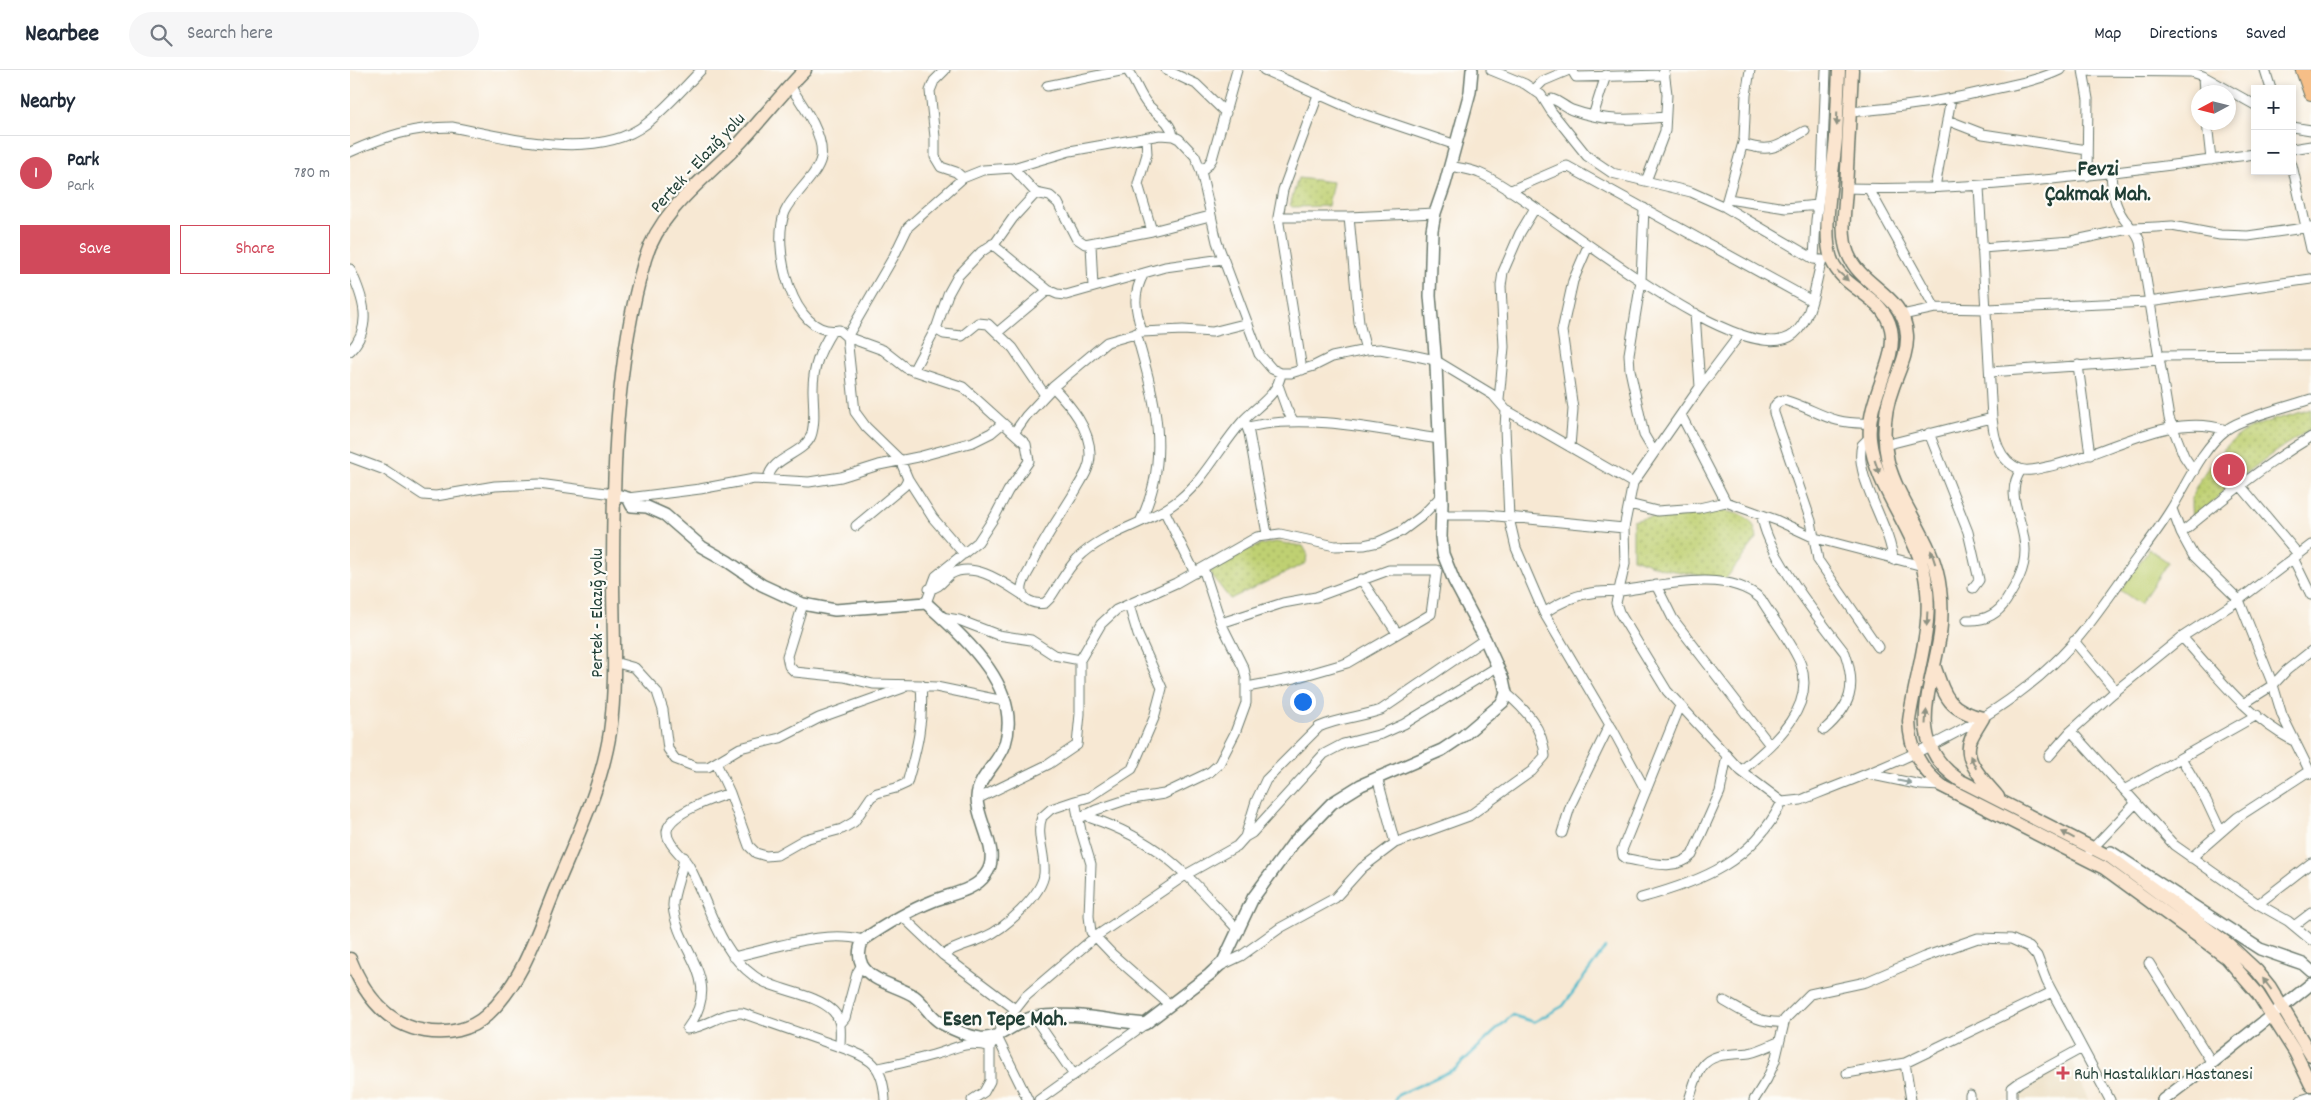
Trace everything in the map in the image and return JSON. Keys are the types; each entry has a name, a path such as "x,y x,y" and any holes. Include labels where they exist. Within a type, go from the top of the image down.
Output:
{"main road":[{"name":"Pertek - Elazığ yolu","path":"350,959 356,975 376,1005 399,1023 414,1029 430,1032 460,1030 472,1025 493,1009 524,962 573,847 600,776 610,730 614,662 613,494 624,370 638,290 651,242 671,211 736,146 805,70"},
{"path":"1839,70 1836,137 1827,240 1822,259 1878,305 1884,312 1891,328 1892,346 1872,408 1870,437 1876,466 1922,566 1927,585 1926,640 1909,721 1915,754 1924,769 1942,786 2092,850"},
{"path":"1852,70 1844,234 1848,253 1858,270 1888,295 1902,315 1907,336 1906,348 1888,401 1884,431 1885,446 1894,478 1928,544 1938,573 1942,622 1925,724 1930,746 1938,761 1950,774 2128,869 2233,948 2257,971 2278,1011 2311,1085"},
{"path":"2303,70 2311,93"},
{"path":"1934,664 1943,688 1954,708 1966,714 1982,718 1970,740 1968,752 1972,763 1980,775 2002,801"},
{"path":"2278,1011 2311,1055"}],"street":[{"path":"350,152 396,133 441,127 452,127 536,142 575,145 599,143 623,136 646,124 701,70"},
{"path":"945,70 934,81 930,91 935,157 941,168 956,172 963,178"},
{"path":"1047,86 1126,70 1137,83 1147,104 1172,128 1173,136"},
{"path":"1166,70 1196,84 1226,113"},
{"path":"1201,171 1212,159 1238,70"},
{"path":"1264,70 1388,124 1456,144"},
{"path":"1247,687 1295,678 1347,662 1377,647 1431,614 1442,568 1443,554 1439,439 1430,296 1432,230 1434,213 1450,166 1470,92 1472,70"},
{"path":"1491,70 1525,84 1541,95 1587,156 1612,173 1691,192 1727,203 1786,208 1818,205"},
{"path":"1534,90 1543,81 1570,70 1576,77 1664,73 1667,94 1665,131 1646,181"},
{"path":"1727,203 1743,144 1750,70"},
{"path":"1450,166 1480,173 1535,208 1641,281 1695,313 1740,334 1765,342 1786,338 1795,333 1808,313 1822,259 1818,205 1822,176 1826,70"},
{"path":"1850,112 1908,107 1951,100 2036,80 2060,70"},
{"path":"2087,176 2088,99 2084,70 2190,72 2203,76 2251,103"},
{"path":"2265,70 2270,85"},
{"path":"1593,116 1606,75"},
{"path":"2203,76 2204,85"},
{"path":"790,86 809,113 819,141 821,158 815,170 785,212 781,235 784,272 794,299 802,312 812,322 832,331 839,330 847,338 883,350 906,368 963,387 1026,444 1029,461 1024,471 1008,491 996,516 978,542 936,576 929,589 926,603"},
{"path":"1302,370 1278,217 1283,190 1318,94"},
{"path":"1546,103 1552,99 1571,109 1619,121 1665,117"},
{"path":"1935,187 1951,100"},
{"path":"1947,120 1983,134 2087,150"},
{"path":"2296,128 2311,130"},
{"path":"2208,130 2211,160"},
{"path":"1743,144 1761,150 1770,149 1805,131"},
{"path":"964,554 933,518 908,479 900,460 866,427 855,412 847,338 908,227 963,178 983,170 1013,168 1070,151 1146,138 1173,136 1192,150 1201,171 1210,216 1223,259 1259,354 1272,369 1281,373 1302,370 1332,357 1380,349 1435,360 1499,400 1506,410 1633,483"},
{"path":"1146,138 1147,154 1138,184 1152,231"},
{"path":"2296,148 2311,146"},
{"path":"1846,188 1979,186 2087,176 2251,155"},
{"path":"1509,191 1567,166 1812,300"},
{"path":"1013,168 1036,194 1050,196 1058,202 1076,238 1085,244 1152,231 1210,216"},
{"path":"2111,173 2117,206 2126,221 2133,228 2140,242 2167,409 2187,463 2194,470"},
{"path":"2294,175 2309,228 2311,249"},
{"path":"1979,186 1992,418 1998,447 2008,461 2021,470 2055,466 2173,426 2213,427 2226,430"},
{"path":"1869,189 1935,308"},
{"path":"913,371 935,329 948,294 958,276 981,252 992,244 1036,194"},
{"path":"1727,203 1822,259 1848,253"},
{"path":"1499,400 1504,347 1501,286 1504,272 1520,233 1535,208"},
{"path":"1644,208 1641,281 1630,338 1630,370 1644,436 1654,452"},
{"path":"1278,217 1349,217 1434,213"},
{"path":"1349,217 1359,323 1366,350"},
{"path":"1982,248 2071,241 2133,228 2172,226 2220,235 2248,236 2309,228"},
{"path":"992,244 1048,290 1066,295 1165,267 1223,259"},
{"path":"1091,244 1093,287"},
{"path":"1570,447 1573,409 1562,331 1573,281 1588,246"},
{"path":"350,269 364,304 365,322 358,343 350,351"},
{"path":"1140,523 1150,503 1159,448 1155,406 1139,333 1135,305 1136,287 1144,273"},
{"path":"1902,315 1935,308 1987,309 2149,302 2311,279"},
{"path":"998,332 1048,290"},
{"path":"1695,313 1700,387"},
{"path":"935,329 944,334 962,336 978,323 988,324 1013,348 1045,395"},
{"path":"1014,433 1053,387 1107,342 1139,333 1183,330 1212,332 1248,323"},
{"path":"768,479 773,469 804,445 812,434 813,382 818,353 832,331"},
{"path":"1740,334 1700,387 1633,483 1624,528 1626,564 1616,603 1619,612 1656,675 1680,706 1741,771 1782,802 1801,800 1915,754 2001,706 2054,664 2091,622 2172,510 2194,470 2226,430 2234,425 2311,399"},
{"path":"1990,372 2160,358 2311,355"},
{"path":"2078,365 2090,455"},
{"path":"929,589 937,587 952,574 971,570 992,576 1033,603 1046,603 1078,558 1093,546 1140,523 1179,500 1272,394 1278,385 1281,373"},
{"path":"1278,385 1287,410 1294,422"},
{"path":"1023,595 1022,587 1038,548 1087,471 1090,455 1087,435 1068,404 1053,387"},
{"path":"1870,424 1847,424 1834,421 1784,400 1775,405 1774,413 1815,538 1818,560 1878,647"},
{"path":"1506,410 1505,428 1510,518 1516,548 1544,613 1610,724 1646,792"},
{"path":"1681,415 1726,502"},
{"path":"1885,446 1992,418"},
{"path":"1246,424 1294,422 1345,424 1439,439"},
{"path":"350,457 385,470 423,495 436,496 495,486 539,484 613,494 628,498 768,479 808,482 824,481 900,460 918,458 973,442 991,433 1003,423"},
{"path":"1246,424 1267,534"},
{"path":"1929,433 1968,532 1979,580 1973,588"},
{"path":"1870,437 1862,445 1861,460 1871,496 1890,539 1894,560"},
{"path":"2180,533 2240,485 2281,455 2311,437"},
{"path":"1967,620 1986,618 1999,609 2017,583 2021,573 2025,543 2012,492 2016,477 2021,470"},
{"path":"856,526 904,486 908,479"},
{"path":"2240,485 2295,556 2311,595"},
{"path":"977,799 1049,764 1077,746 1080,714 1080,660 1101,624 1116,610 1129,606 1199,570 1248,541 1267,534 1292,536 1334,546 1364,545 1378,542 1402,531 1422,516 1441,496"},
{"path":"628,498 632,506 647,507 665,515 702,547 728,561 762,585 803,604 835,610 926,603 988,667 1004,701 1008,722 1005,745 998,759 979,784 977,799 991,858 987,874 972,886 933,901 902,916 863,940 859,954 862,965 872,975 914,996 941,1023 994,1042 1028,1100"},
{"path":"1629,504 1658,511 1699,508 1726,502 1815,538 1922,566"},
{"path":"1082,817 1126,800 1164,794 1215,768 1244,710 1247,687 1244,669 1199,570 1164,510"},
{"path":"2172,510 2180,533 2193,555 2239,600 2273,685 2292,740 2307,759 2310,772 2238,817 2191,858"},
{"path":"1441,515 1510,518 1624,528"},
{"path":"1762,515 1767,538 1782,564 1845,654 1851,670 1852,684 1849,699 1840,716 1824,730"},
{"path":"2049,756 2071,731 2182,637 2239,600 2311,545"},
{"path":"1039,1100 1145,1024 1218,967 1241,956 1280,928 1335,898 1362,868 1395,843 1469,816 1532,771 1545,756 1544,742 1526,710 1506,693 1485,639 1454,581 1442,568 1389,570 1316,597 1283,603 1221,622"},
{"path":"1361,579 1397,634"},
{"path":"1544,613 1562,602 1582,595 1618,592 1656,585 1684,582 1736,584 1750,590 1761,599 1800,663 1804,687 1798,709 1770,745 1741,771"},
{"path":"1656,585 1673,619 1770,745"},
{"path":"803,604 787,656 789,666 795,672 844,677 873,684 921,685 1004,701"},
{"path":"943,955 956,946 987,937 1019,912 1041,885 1044,877 1044,857 1039,829 1042,817 1051,810 1089,797 1132,769 1154,718 1162,688 1138,635 1129,606"},
{"path":"941,617 959,620 998,635 1032,640 1054,656 1080,660"},
{"path":"2182,637 2243,704 2276,731 2292,740"},
{"path":"1245,837 1256,800 1266,780 1319,727 1329,722 1361,717 1381,710 1485,639"},
{"path":"2074,641 2116,691"},
{"path":"2243,704 2273,685 2287,670 2311,651"},
{"path":"614,662 635,668 657,692 663,710 668,750 675,759 696,767 708,767 740,748 780,738 819,718 886,693 921,685"},
{"path":"972,1100 984,1092 990,1081 994,1042 1000,1029 1026,996 1094,937 1187,874 1237,846 1245,837 1252,833 1324,754 1343,744 1382,734 1404,724 1497,667"},
{"path":"716,763 730,793 749,846 756,853 766,856 778,854 805,839 842,829 854,822 870,797 907,783 918,746 922,701 921,685"},
{"path":"1218,967 1229,953 1253,898 1294,842 1332,803 1377,777 1416,763 1442,750 1463,736 1503,702 1506,693"},
{"path":"1680,706 1622,850 1623,856 1627,859 1671,866 1684,862 1692,856 1717,801 1727,755"},
{"path":"2124,790 2257,715"},
{"path":"1562,833 1571,804 1610,724"},
{"path":"2071,731 2174,845 2258,904 2294,926 2311,940"},
{"path":"2181,758 2206,800 2221,832"},
{"path":"1868,774 1921,785 1942,786"},
{"path":"1377,777 1395,843"},
{"path":"730,793 686,811 672,820 667,831 669,840 684,857 724,943 733,957 746,970 762,981 826,1006 836,1014 840,1024 840,1047"},
{"path":"1075,801 1082,817 1092,864 1089,926 1094,937 1170,1005"},
{"path":"1641,898 1682,887 1714,872 1755,843 1772,823 1782,802"},
{"path":"2135,804 2092,850 2127,861 2260,949 2303,964 2311,970"},
{"path":"1082,817 1140,838 1168,858 1187,874 1239,931"},
{"path":"684,857 673,906 678,923 698,970 702,996 696,1016 687,1029 704,1027 729,1014 742,1013 840,1047 869,1060 879,1068 886,1100"},
{"path":"2258,904 2311,863"},
{"path":"2294,926 2311,913"},
{"path":"902,916 943,955 1015,1009"},
{"path":"733,957 832,936 863,940"},
{"path":"1754,1100 1767,1079 1774,1061 1784,1022 1810,994 1866,982 1924,957 1978,938 2011,939 2029,947 2037,956 2052,992 2110,1100"},
{"path":"2149,964 2212,1064"},
{"path":"840,1024 845,1018 857,973 862,965"},
{"path":"2163,1100 2212,1064 2311,984"},
{"path":"1847,1073 1905,1063 2052,992"},
{"path":"1724,1001 1755,1019 1770,1023 1784,1022"},
{"path":"879,1068 938,1054 956,1046 994,1042 1021,1022 1034,1017 1083,1016 1145,1024"},
{"path":"1034,1017 1074,1075"},
{"path":"1689,1100 1697,1077 1703,1066 1711,1059 1727,1054 1749,1052 1778,1042"},
{"path":"2012,1100 2012,1088 2020,1082 2082,1048"},
{"path":"1905,1063 1912,1100"},
{"path":"2301,1100 2311,1097"}],"shaded area":[{"name":"Ruh Hastalıkları Hastanesi","path":"2073,1061 2088,1100 2020,1100 2024,1085"}],"green space":[{"path":"1298,178 1333,182 1328,206 1292,207 1290,205"},
{"path":"2311,409 2311,429 2249,471 2192,521 2191,500 2196,488 2209,467 2236,437 2255,426"},
{"path":"1719,510 1744,516 1752,524 1757,538 1725,580 1664,569 1633,558 1633,521 1649,517"},
{"path":"1276,542 1303,546 1307,553 1306,563 1230,599 1209,572 1249,549"},
{"path":"2149,549 2168,562 2140,604 2120,590"}],"waterway":[{"path":"1395,1100 1398,1095 1455,1069 1512,1015 1534,1022 1563,1006 1605,948"}],"place":[{"name":"Park","path":"2229,470"},
{"name":"Ruh Hastalıkları Hastanesi","path":"2063,1073"}],"district":[{"name":"Fevzi Çakmak Mah.","path":"2098,180"},
{"name":"Esen Tepe Mah.","path":"1005,1017"}]}
